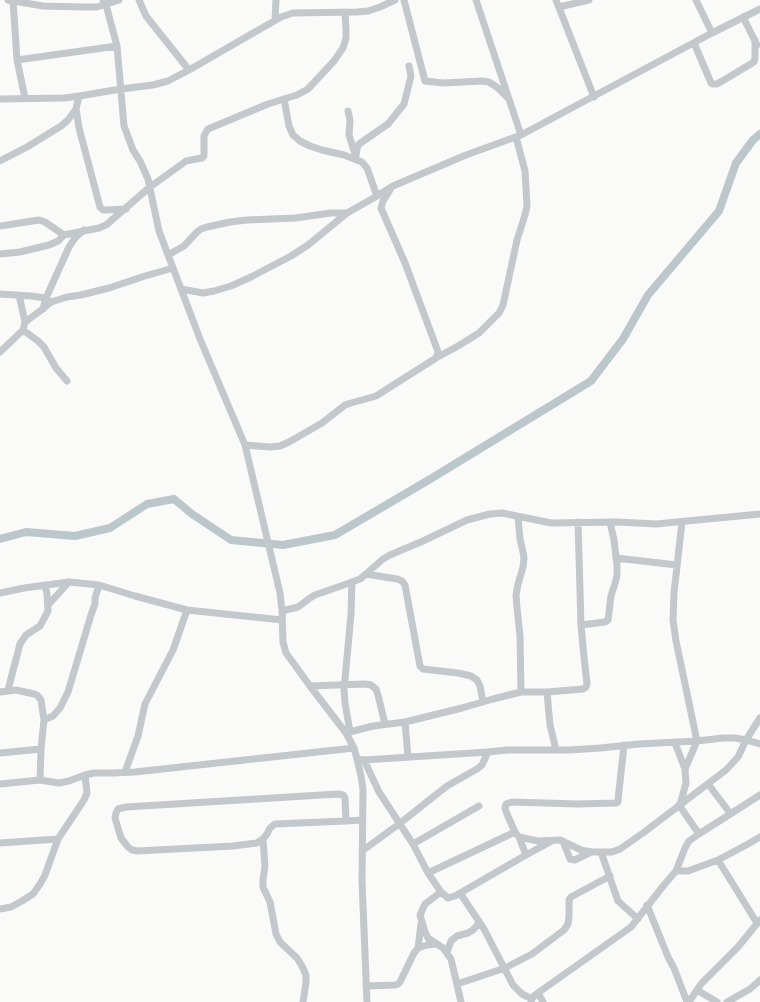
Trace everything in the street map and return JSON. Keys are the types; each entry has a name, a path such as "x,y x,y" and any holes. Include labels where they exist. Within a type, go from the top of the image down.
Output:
{"street":[{"path":"25,98 17,60 11,0 42,6 53,3 97,7 104,2 120,0"},
{"path":"139,0 146,16 189,70"},
{"path":"275,20 276,0"},
{"path":"0,99 64,98 153,85 168,81 189,70 281,17 293,13 368,11 395,0"},
{"path":"404,0 425,81 443,83 489,82 502,91 508,98"},
{"path":"245,445 270,447 280,446 289,442 322,423 345,405 376,396 479,333 499,314 503,305 527,206 525,171 508,98 476,0"},
{"path":"588,0 557,4 594,96"},
{"path":"696,0 712,33"},
{"path":"104,2 116,46 124,126 133,150 148,179 159,231 168,255 200,339 245,445 280,594 283,642 286,653 310,686 348,732"},
{"path":"181,289 203,293 231,286 251,277 291,256 308,245 347,213 393,186 461,157 518,136 760,8"},
{"path":"0,254 20,252 49,245 58,241 64,235 99,228 106,225 150,187 186,161 204,156 204,136 208,129 268,104 308,90 334,61 343,48 346,38 345,12"},
{"path":"743,17 760,50"},
{"path":"694,43 711,83 717,84 754,62 755,40"},
{"path":"17,60 116,46"},
{"path":"357,158 357,148 359,144 388,124 404,104 411,76 409,66"},
{"path":"79,96 76,109 79,128 100,207 103,210 126,209"},
{"path":"284,99 289,126 293,135 300,141 310,146 357,158 367,168 377,196"},
{"path":"0,161 61,126 68,120 76,109"},
{"path":"348,111 350,120 349,135 357,158"},
{"path":"393,186 383,201 381,208 405,262 437,349 438,352 436,358"},
{"path":"168,255 184,246 197,232 207,227 247,220 295,218 331,213 347,213"},
{"path":"0,226 39,220 45,222 64,235"},
{"path":"24,322 42,309 48,300 69,247 75,238 84,230"},
{"path":"0,294 19,295 48,300 109,288 173,268"},
{"path":"1,348 23,330 24,322 19,295"},
{"path":"23,330 44,347 56,368 67,381"},
{"path":"282,611 298,607 315,595 352,582 366,574 383,559 390,555 467,520 490,514 502,513 551,523 610,522 656,524 760,514"},
{"path":"518,517 520,539 524,558 516,595 520,636 521,692"},
{"path":"348,732 384,724 405,722 521,692 547,692 583,689 586,687 588,684 581,624 578,522"},
{"path":"581,624 605,622 608,620 611,596 616,580 617,565 610,522"},
{"path":"682,522 674,593 673,620 676,642 697,741 685,769"},
{"path":"616,558 677,565"},
{"path":"366,574 397,579 402,581 405,585 420,666 423,669 471,676 477,680 480,686 483,702"},
{"path":"0,594 24,588 69,582 99,585 187,610 282,620"},
{"path":"48,605 69,582"},
{"path":"352,582 351,614 344,685 344,704 348,732 354,748 399,824 413,844 428,873 441,892 448,898 455,896 554,840"},
{"path":"8,690 20,644 26,635 40,626 48,611 45,585"},
{"path":"44,720 53,716 60,708 68,692 95,604 95,598 99,585"},
{"path":"125,772 138,736 145,704 173,650 187,610"},
{"path":"310,686 371,685 376,690 378,695 384,724"},
{"path":"0,692 16,690 37,695 41,700 44,720 40,780"},
{"path":"547,692 550,725 556,750"},
{"path":"428,873 517,834 538,841 558,839 581,850 591,852 612,852 620,849 726,770 738,757 746,740 760,718"},
{"path":"405,722 408,757"},
{"path":"361,760 520,750 570,750 624,745 675,743 723,738 735,738 760,744"},
{"path":"675,743 685,769 686,783 680,805 698,834"},
{"path":"526,855 505,808 506,804 616,804 618,802 624,745"},
{"path":"0,784 40,780 59,783 69,781 85,774 125,772 354,748"},
{"path":"0,753 41,749"},
{"path":"362,851 447,786 477,769 482,764 488,752"},
{"path":"361,760 363,789 362,881 367,1002"},
{"path":"0,909 11,907 22,901 33,894 40,884 45,875 58,840 87,793 85,774"},
{"path":"708,784 730,813"},
{"path":"346,821 345,798 343,795 338,794 126,806 118,809 116,813 121,838 128,847 137,851 233,846 258,843 275,824 346,821 362,820"},
{"path":"460,893 484,929 513,985 522,994 532,1000 538,993 631,927 647,905 676,871 689,841 730,813 760,795"},
{"path":"413,844 479,806"},
{"path":"676,871 688,871 718,860 760,837"},
{"path":"263,839 263,887 270,902 276,934 280,942 297,958 306,975 303,1002"},
{"path":"0,843 58,840"},
{"path":"563,841 570,859 575,860 591,852"},
{"path":"602,852 618,901 638,919"},
{"path":"647,905 688,1002 706,978 738,947 758,922 718,860"},
{"path":"457,984 505,968 532,954 564,930 568,924 569,900 571,898 610,876"},
{"path":"441,892 425,904 420,915 421,921 428,938 447,952 451,959 461,1002"},
{"path":"366,986 395,985 400,982 418,948 421,921"},
{"path":"447,952 451,941 457,936 473,930 479,923"},
{"path":"418,948 437,944"},
{"path":"727,1002 750,989 760,980"},
{"path":"697,990 717,1002"},
{"path":"538,993 543,1002"}],"waterway":[{"path":"0,539 26,532 75,536 110,528 147,504 174,499 192,514 231,540 283,545 335,535 591,381 623,339 648,295 719,211 736,163 753,140 760,134"}]}
